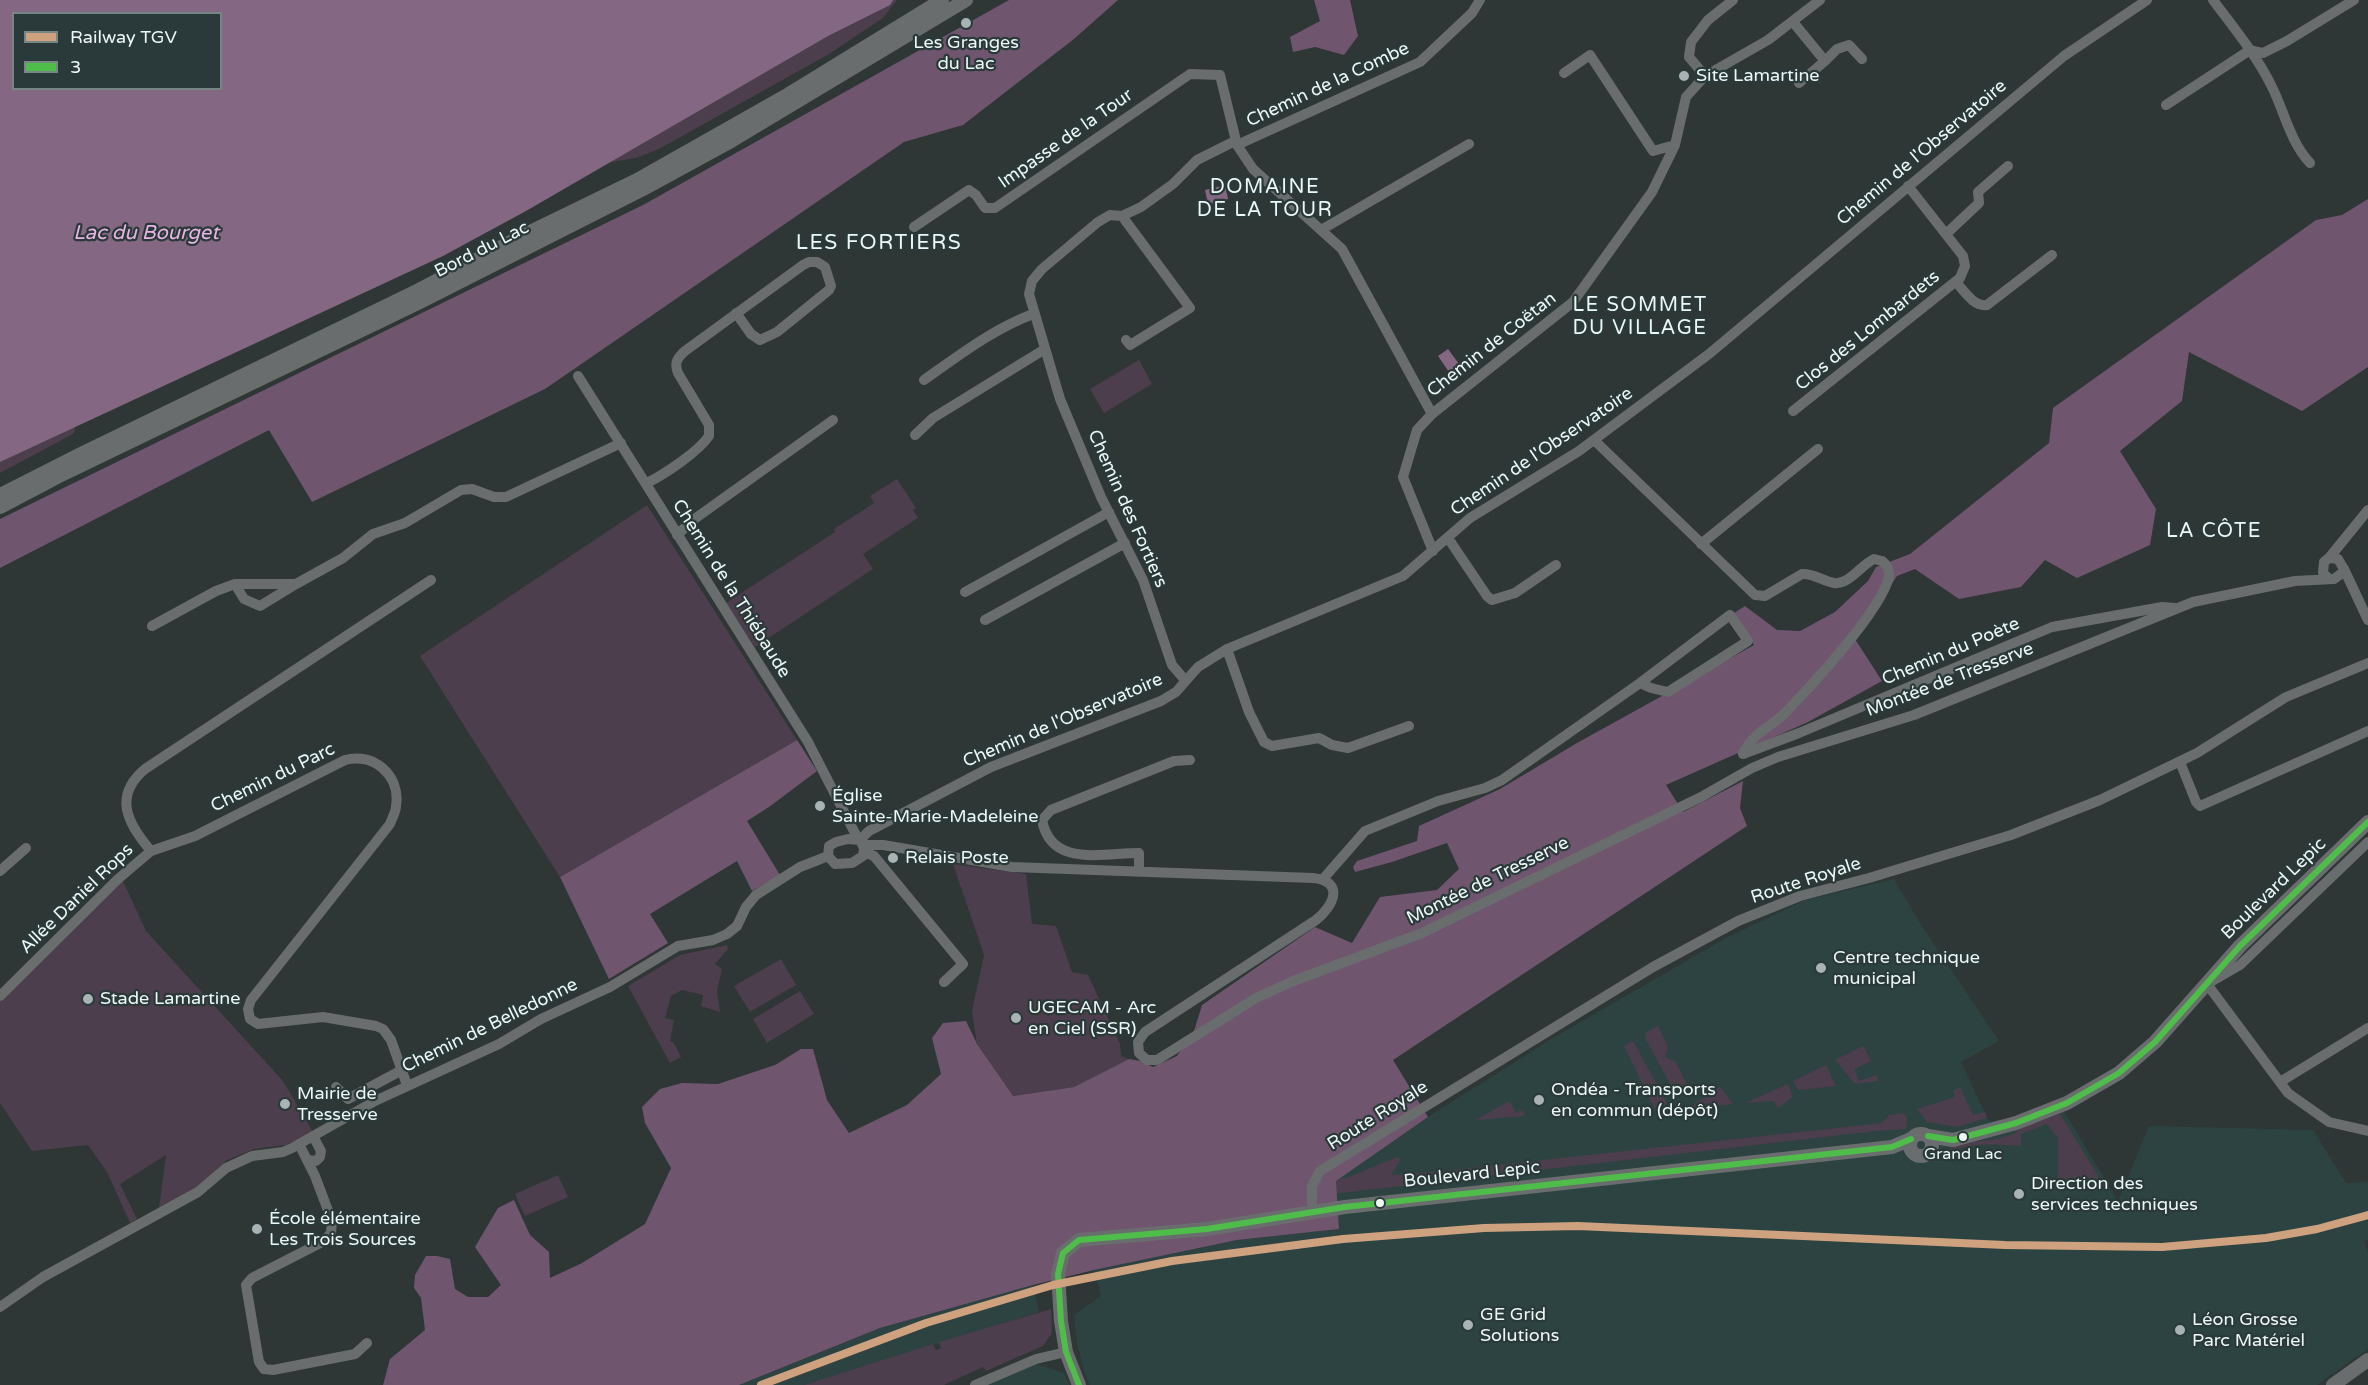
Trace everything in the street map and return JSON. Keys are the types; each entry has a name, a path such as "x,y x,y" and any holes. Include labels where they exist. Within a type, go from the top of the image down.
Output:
{"main road":[{"name":"Bord du Lac","path":"0,495 411,294 637,180 789,94 942,0"},
{"name":"Bord du Lac","path":"0,507 57,477 420,302 643,189 751,129 966,0"},
{"name":"Boulevard Lepic","path":"1931,1151 1953,1140 1985,1133 2067,1103 2130,1065 2149,1048 2241,946 2368,822"},
{"path":"1918,1134 1929,1136 1932,1143 1931,1151 1923,1156 1912,1146 1918,1134"},
{"name":"Boulevard Lepic","path":"1929,1136 1953,1140"},
{"name":"Boulevard Lepic","path":"1079,1385 1066,1352 1058,1266 1066,1249 1079,1240 1207,1229 1312,1212 1912,1146"},
{"path":"2333,1385 2368,1360"},
{"path":"2348,1385 2368,1371"}],"street":[{"name":"Chemin de la Combe","path":"1197,160 1420,62 1472,13 1480,0"},
{"path":"1706,75 1689,57 1691,42 1708,20 1733,0"},
{"name":"Chemin de Coëtan","path":"1433,551 1403,477 1417,430 1432,414 1573,302 1652,192 1675,146 1686,97 1706,75 1768,40 1820,0"},
{"name":"Chemin de l'Observatoire","path":"859,843 869,831 976,774 1161,701 1176,692 1198,667 1227,649 1403,576 1485,508 1563,462 1715,349 2064,56 2147,0"},
{"path":"2214,0 2250,50 2272,87 2300,152 2310,163"},
{"path":"2166,105 2250,50 2263,53 2354,0"},
{"path":"1793,22 1825,60"},
{"path":"1799,83 1837,49 1848,45 1862,59"},
{"path":"1564,73 1590,55 1653,151 1675,146"},
{"name":"Impasse de la Tour","path":"914,227 969,190 976,195 985,208 995,208 1190,75 1221,75 1236,143"},
{"path":"1236,143 1253,169 1342,249 1432,414"},
{"path":"1321,230 1368,205 1469,144"},
{"name":"Chemin des Fortiers","path":"1185,680 1172,665 1143,580 1109,512 1060,399 1033,314 1029,294 1032,281 1042,269 1098,222 1110,215 1122,216 1141,207 1173,184 1197,160"},
{"path":"1946,234 1979,204 1978,192 2008,166"},
{"name":"Clos des Lombardets","path":"1793,411 1956,282 1964,270 1963,256 1908,186"},
{"path":"1122,216 1190,308 1130,345 1126,340"},
{"path":"1956,282 1974,301 1984,306 2052,255"},
{"path":"647,483 662,475 700,446 709,436 709,425 678,373 675,363 685,351 736,313 808,262 817,262 825,267 831,286 829,290 777,332 760,340 752,334 736,313"},
{"path":"924,380 986,338 1017,320 1033,314"},
{"path":"915,435 933,418 1045,349"},
{"name":"Chemin de la Thiébaude","path":"578,376 808,742 859,843"},
{"path":"677,536 693,520 833,420"},
{"path":"1594,440 1747,590 1759,596 1765,597 1802,574 1839,583 1846,581 1874,559 1882,561 1889,573 1884,588 1861,625 1784,715 1749,741 1743,754 1747,759 1753,759 1825,736 1827,742"},
{"path":"234,584 244,599 260,606 343,558 373,534 405,523 461,490 472,489 494,497 506,497 621,443"},
{"path":"1701,544 1818,449"},
{"path":"2295,581 2326,562 2368,510"},
{"path":"965,592 1109,512"},
{"path":"1448,538 1492,600 1515,593 1556,565"},
{"path":"2295,581 2331,579 2342,573 2344,542"},
{"path":"985,620 1125,543"},
{"path":"2326,562 2338,559 2368,620"},
{"path":"2326,562 2323,573 2345,586 2359,600"},
{"path":"151,851 136,831 126,807 127,791 136,776 431,580"},
{"name":"Montée de Tresserve","path":"1323,879 1330,885 1334,894 1328,910 1145,1032 1137,1048 1143,1058 1151,1060 1164,1057 1256,998 1291,982 1422,933 1701,797 1778,756 1924,711 2178,608 2206,599 2295,581"},
{"path":"152,626 216,591 234,584 296,585"},
{"name":"Chemin du Poète","path":"1743,754 2052,627 2162,607 2178,608"},
{"path":"859,843 884,845 1012,867 1323,879 1365,831 1438,801 1485,788 1502,780 1640,683 1730,615 1748,641 1668,692 1640,683"},
{"path":"1227,649 1249,712 1264,742 1272,746 1318,738 1332,745 1348,748 1409,726"},
{"name":"Route Royale","path":"1312,1212 1312,1186 1320,1170 1593,1003 1720,930 1767,908 1800,896 1869,878 2029,828 2119,792 2215,743 2286,697 2368,663"},
{"path":"2180,762 2196,802 2200,806 2368,730"},
{"name":"Chemin du Parc","path":"151,851 195,836 345,760 363,758 379,764 386,770 392,778 397,797 390,824 251,1000 248,1009 250,1019 258,1024 323,1017 380,1027 391,1040 407,1085"},
{"path":"1138,871 1139,853 1072,854 1061,850 1044,830 1042,820 1051,810 1174,761 1190,760"},
{"name":"Boulevard Lepic","path":"2207,984 2240,965 2368,842"},
{"path":"828,856 835,864 852,863 861,859 859,843"},
{"path":"859,843 874,856 963,964 944,982"},
{"name":"Chemin de Belledonne","path":"0,1306 43,1277 198,1192 226,1168 252,1156 283,1152 407,1085 499,1044 541,1019 610,987 678,946 713,940 727,934 737,926 746,907 756,895 800,867 828,856 828,849 832,844 859,843"},
{"path":"0,871 26,848"},
{"name":"Allée Daniel Rops","path":"0,996 118,879 151,851"},
{"path":"2207,984 2288,1093 2329,1122 2368,1131"},
{"path":"2280,1082 2368,1028"},
{"path":"336,1087 348,1099 402,1070"},
{"path":"308,1160 316,1161 320,1157 321,1151 313,1136"},
{"path":"299,1144 308,1160 332,1221 332,1228 324,1241 252,1278 246,1285 259,1362 264,1369 273,1370 355,1354 368,1343"},
{"path":"975,1385 1036,1359 1066,1352"}],"shaded area":[{"path":"726,0 897,0 883,18 829,54 659,149 636,158 594,165"},
{"path":"1009,0 1118,0 1074,39 963,125 904,142 545,389 312,502 269,430 0,568 0,519 643,205"},
{"path":"1314,0 1350,0 1358,36 1344,55 1315,47 1293,52 1290,37 1320,21"},
{"path":"2368,199 2368,367 2302,411 2189,352 2182,401 2120,451 2156,509 2150,545 2077,578 2045,560 2021,587 1959,599 1915,569 1897,576 1855,639 1882,681 1808,722 1666,785 1683,812 1743,781 1740,808 1747,826 1393,1060 1428,1117 1336,1181 1339,1229 1237,1240 1033,1285 880,1328 739,1385 383,1385 390,1359 425,1330 421,1298 414,1288 415,1275 426,1256 450,1259 455,1289 468,1297 488,1297 501,1285 475,1247 498,1208 514,1200 530,1235 549,1252 550,1278 582,1263 645,1224 671,1168 645,1123 642,1107 660,1089 682,1083 718,1084 775,1065 801,1049 813,1049 827,1100 849,1133 907,1105 941,1074 932,1038 943,1023 966,1021 977,1044 1013,1096 1074,1087 1129,1059 1141,1061 1153,1067 1177,1056 1194,1031 1202,1005 1315,927 1352,943 1380,897 1437,890 1459,869 1447,843 1355,872 1353,867 1357,861 1417,841 1419,826 1500,789 1577,743 1754,645 1734,613 1745,606 1777,630 1800,631 1835,612 1868,581 1876,567 1910,554 2049,443 2053,408 2316,220 2342,215"},
{"path":"1139,360 1152,384 1104,413 1090,389"},
{"path":"72,414 75,431 73,434 0,473 0,441"},
{"path":"897,479 916,508 913,510 918,518 863,554 873,569 755,647 726,603 835,532 834,529 874,503 870,496"},
{"path":"647,505 797,740 560,877 420,656"},
{"path":"797,740 817,771 747,821 780,875 752,891 737,861 650,914 668,943 609,979 560,877"},
{"path":"953,864 1026,874 1032,924 1056,926 1072,972 1088,975 1120,1044 1121,1056 1129,1059 1074,1087 1012,1096 977,1044 972,1011 984,955"},
{"path":"122,879 146,931 283,1081 313,1132 286,1145 254,1149 227,1160 194,1190 159,1208 166,1155 120,1184 137,1219 130,1223 107,1172 88,1145 32,1151 0,1103 0,1000"},
{"path":"1894,879 1920,923 1999,1041 1961,1062 1988,1119 1996,1124 2058,1101 2118,1201 2149,1126 2313,1130 2346,1183 2368,1182 2368,1240 2364,1241 2368,1253 2368,1349 2317,1385 1090,1385 1084,1372 1077,1342 1074,1315 1101,1296 1094,1270 1237,1240 1339,1229 1336,1181 1428,1117 1553,1038 1726,938 1805,900"},
{"path":"727,945 728,949 715,964 722,969 717,991 720,1012 701,1006 703,995 682,990 671,996 665,1018 674,1020 670,1041 674,1043 681,1057 670,1063 628,986 680,955"},
{"path":"781,959 796,985 750,1012 734,986"},
{"path":"800,991 814,1014 767,1043 753,1019"},
{"path":"1658,1026 1668,1047 1665,1057 1675,1061 1688,1086 1675,1093 1645,1038 1646,1032"},
{"path":"1633,1041 1667,1103 1658,1116 1624,1046"},
{"path":"1863,1046 1871,1061 1854,1069 1859,1081 1876,1075 1879,1081 1855,1084 1835,1060"},
{"path":"1826,1065 1836,1086 1798,1090 1793,1081"},
{"path":"1788,1084 1793,1097 1778,1108 1773,1101 1745,1103"},
{"path":"1720,1087 1733,1104 1706,1107 1709,1113 1692,1112 1691,1109 1696,1102 1716,1092 1715,1089"},
{"path":"1960,1087 1973,1115 1985,1112 1987,1118 1957,1127 1927,1122 1917,1109 1955,1097 1953,1091"},
{"path":"1509,1101 1516,1113 1522,1110 1525,1116 1476,1120"},
{"path":"1904,1113 1907,1118 1906,1129 1324,1195 1329,1180 1346,1178 1397,1157 1401,1159 1391,1175 1882,1123 1889,1115"},
{"path":"2060,1114 2105,1187 2058,1183 2058,1138 2047,1124 2021,1134 2021,1146 1969,1146 1940,1158 1936,1156 1963,1143 1997,1139 2013,1134 2021,1128"},
{"path":"558,1175 568,1197 525,1216 515,1194"},
{"path":"1033,1285 1039,1312 804,1385 739,1385 880,1328"},
{"path":"1051,1309 1052,1333 1043,1346 986,1371 983,1367 944,1385 804,1385 933,1344 936,1350 941,1348 939,1342"},
{"path":"1036,1364 1064,1373 1070,1385 987,1385"}],"water":[{"name":"Lac du Bourget","path":"0,0 893,0 890,5 828,36 526,211 443,256 0,462"},
{"path":"1225,185 1228,199 1208,204 1205,190"},
{"path":"1448,349 1462,368 1451,375 1438,356"}],"rail line":[{"name":"TGV","path":"761,1385 926,1323 1053,1285 1172,1261 1343,1239 1484,1228 1578,1226 2005,1245 2162,1247 2266,1238 2317,1229 2368,1215"}],"transit line":[{"name":"3","path":"1928,1136 1953,1140 2016,1123 2067,1103 2119,1073 2155,1042 2240,946 2368,822"},
{"name":"3","path":"1079,1385 1066,1352 1061,1321 1058,1274 1063,1253 1079,1240 1207,1229 1345,1207 1892,1147 1911,1139"}],"place":[{"name":"Les Granges du Lac","path":"966,23"},
{"name":"Site Lamartine","path":"1684,76"},
{"name":"Église Sainte-Marie-Madeleine","path":"820,806"},
{"name":"Relais Poste","path":"893,858"},
{"name":"Centre technique municipal","path":"1821,968"},
{"name":"Stade Lamartine","path":"88,999"},
{"name":"UGECAM - Arc en Ciel (SSR)","path":"1016,1018"},
{"name":"Ondéa - Transports en commun (dépôt)","path":"1539,1100"},
{"name":"Mairie de Tresserve","path":"285,1104"},
{"name":"Grand Lac","path":"1963,1137"},
{"name":"Direction des services techniques","path":"2019,1194"},
{"name":"École élémentaire Les Trois Sources","path":"257,1229"},
{"name":"GE Grid Solutions","path":"1468,1325"},
{"name":"Léon Grosse Parc Matériel","path":"2180,1330"}],"district":[{"name":"DOMAINE DE LA TOUR","path":"1265,200"},
{"name":"LES FORTIERS","path":"879,243"},
{"name":"LE SOMMET DU VILLAGE","path":"1640,318"},
{"name":"LA CÔTE","path":"2214,532"}]}
